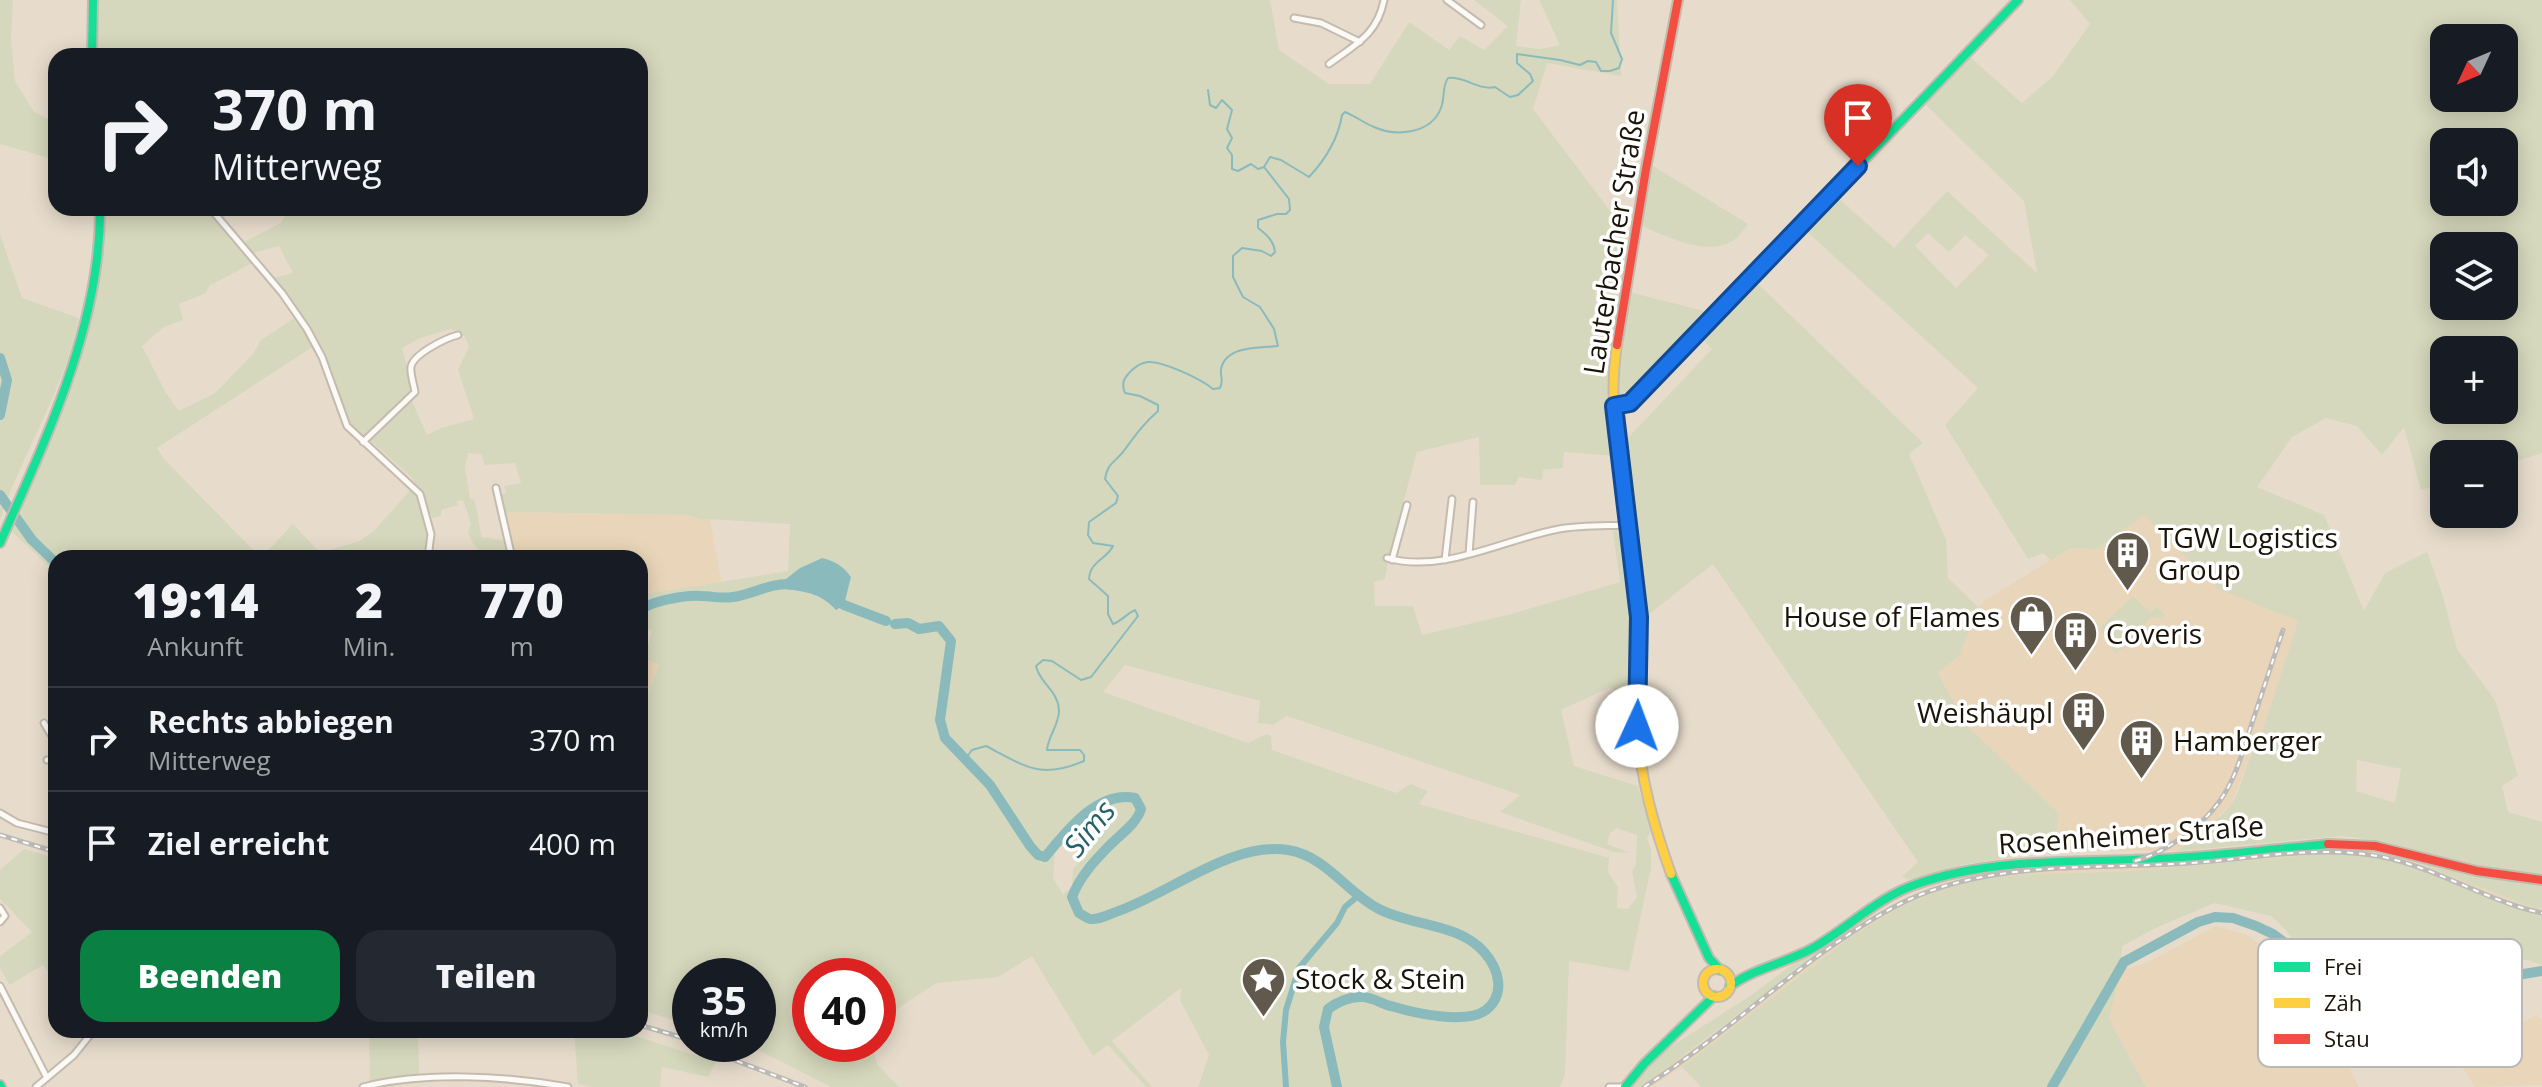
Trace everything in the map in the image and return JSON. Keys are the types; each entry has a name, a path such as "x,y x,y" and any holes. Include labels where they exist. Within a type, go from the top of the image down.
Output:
{"street":[{"path":"92,48 93,0"},
{"path":"1329,64 1374,30 1384,0"},
{"path":"1447,0 1481,25"},
{"name":"Lauterbacher Straße","path":"1678,0 1616,351 1614,406 1639,617 1637,726 1642,772 1662,851 1709,958 1724,972"},
{"path":"1614,406 1630,403 2018,0"},
{"path":"1294,18 1321,23 1360,42"},
{"path":"1,540 79,346 97,259 100,216"},
{"path":"217,216 297,313 322,357 343,419 363,442 420,494 431,534 429,550"},
{"path":"363,442 415,392 411,365 442,339 458,335"},
{"path":"496,488 510,550"},
{"path":"1445,560 1452,499"},
{"path":"1469,554 1473,502"},
{"path":"1407,505 1390,559 1418,563 1445,560 1560,528 1629,525"},
{"path":"44,723 48,729"},
{"path":"0,813 17,823 48,831"},
{"name":"Rosenheimer Straße","path":"1730,986 1744,976 1811,949 1891,896 1914,885 1955,873 2006,864 2176,858 2343,843 2375,846 2477,871 2542,880"},
{"path":"0,908 5,916 0,922"},
{"path":"1701,1006 1709,958"},
{"path":"1609,1087 1624,1087 1701,1006 1714,996 1724,995 1730,986 1724,972 1707,974"},
{"name":"Rosenheimer Straße","path":"1724,972 1744,976"},
{"path":"0,986 47,1078"},
{"path":"1705,990 1714,996"},
{"path":"36,1087 74,1055 88,1038"},
{"path":"363,1087 408,1079 458,1078 527,1081 568,1087"}],"shaded area":[{"path":"504,512 689,515 701,520 710,519 722,584 648,594 648,550 505,550"},
{"path":"2144,515 2218,589 2298,621 2258,745 2251,753 2232,803 2206,829 2180,851 2055,850 2059,813 1965,724 1938,673 1959,656 1978,607 1985,600 2070,548 2097,549"},
{"path":"648,660 659,665 648,695"},
{"path":"2328,847 2406,859 2542,911 2542,916 2409,866 2376,858 2328,853 2133,871 1983,879 1917,899 1849,938 1682,1067 1651,1087 1639,1087 1706,1040 1854,926 1931,887 1987,872 2168,863"},
{"path":"2216,926 2247,935 2258,942 2258,1067 2349,1067 2359,1087 2146,1087 2109,1019 2121,970 2146,963"},
{"path":"2537,1014 2542,1022 2542,1085 2475,1087 2462,1067 2522,1067 2522,1023"}],"green space":[{"path":"0,0 13,0 11,39 15,81 34,112 48,118 48,158 0,144"},
{"path":"98,0 1270,0 1279,50 1329,84 1370,84 1409,22 1449,50 1460,36 1484,50 1508,26 1474,0 1521,0 1516,46 1540,49 1560,45 1539,0 1617,0 1621,76 1547,63 1533,109 1608,208 1628,228 1620,289 1595,287 1596,308 1617,313 1608,381 1615,456 1564,452 1563,468 1543,470 1542,480 1519,477 1515,485 1480,485 1479,437 1417,452 1385,579 1374,582 1375,606 1413,606 1422,635 1511,614 1620,582 1613,531 1617,530 1619,537 1625,536 1634,645 1627,702 1611,687 1561,710 1574,766 1638,786 1651,831 1647,838 1651,868 1629,971 1569,961 1565,1074 1560,1087 1198,1087 1209,1055 1180,1000 1181,988 1112,1041 1152,1087 1146,1087 1108,1045 1093,1056 1032,956 998,977 936,983 896,1010 896,958 792,958 792,1062 876,1062 899,1087 831,1087 776,1059 776,958 672,958 672,1020 648,1012 648,695 659,665 648,660 652,630 648,629 648,594 788,571 790,524 701,520 689,515 504,512 499,495 506,493 504,486 521,483 515,463 485,465 481,454 468,453 465,468 470,498 476,505 482,537 503,540 505,550 479,550 468,533 471,523 463,500 457,501 458,505 441,510 441,516 432,518 423,494 411,477 369,439 411,399 427,435 474,419 458,370 469,346 464,336 451,329 420,338 402,348 413,389 363,437 347,421 314,333 274,278 293,273 279,246 253,253 244,242 281,223 285,216 648,216 648,48 95,48","holes":["821,558 847,572 849,584 837,610 820,597 786,589 800,568","1125,665 1260,701 1258,723 1273,725 1287,716 1520,795 1500,812 1614,852 1630,853 1607,844 1610,833 1616,828 1637,835 1636,864 1632,871 1637,897 1628,909 1617,908 1618,887 1608,872 1609,858 1419,804 1428,791 1411,784 1396,793 1272,750 1271,736 1266,734 1248,743 1103,692","1083,823 1089,830 1092,848 1073,868 1072,887 1063,894 1053,878 1055,851 1074,827"]},
{"path":"2070,0 2542,0 2542,453 2518,461 2518,440 2430,440 2430,487 2421,490 2404,427 2382,455 2357,426 2326,418 2292,437 2257,487 2324,515 2364,611 2385,573 2427,552 2457,649 2495,700 2518,776 2502,786 2508,812 2542,822 2542,874 2477,865 2374,840 2341,836 2180,851 2227,810 2236,796 2258,745 2298,621 2218,589 2144,515 2097,549 2070,548 2051,560 2043,553 2028,559 1945,425 1978,388 1802,227 1835,195 1894,248 1947,191 2037,273 2024,201 1924,103 1970,57 2022,103 2053,76 2090,24","holes":["1928,233 1949,252 1965,235 1989,255 1956,288 1915,246","2357,760 2401,769 2395,803 2356,791"]},
{"path":"1650,164 1748,224 1731,242 1709,247 1685,243 1640,225"},
{"path":"104,216 213,216 254,262 209,286 206,293 179,304 183,320 164,327 142,346 179,411 215,393 253,354 261,340 296,317 314,346 157,448 164,459 253,550 48,550 48,566 11,531 22,511 21,501 77,358 88,322 102,247"},
{"path":"0,234 22,298 79,318 64,371 0,520"},
{"path":"1754,280 1923,443 1909,454 1946,540 1948,578 1978,607 1959,656 1938,673 1965,724 2059,813 2055,850 1962,865 1912,880 1902,877 1918,862 1713,564 1648,615 1624,442 1712,349 1700,336"},
{"path":"1629,292 1708,312 1629,401 1619,401 1619,373"},
{"path":"412,488 424,513 427,550 330,550 359,541 374,531"},
{"path":"293,524 317,550 269,550"},
{"path":"2133,596 2150,613 2157,606 2165,616 2162,619 2151,617 2143,627 2139,640 2115,653 2099,628"},
{"path":"24,849 48,856 48,971 43,965 9,985 0,968 0,956 32,932 0,899 0,870"},
{"path":"2328,853 2388,861 2542,916 2542,965 2522,960 2522,939 2292,939 2271,916 2215,903 2122,946 2121,970 2109,1019 2146,1087 1701,1087 1682,1067 1849,938 1900,907 1938,891 1983,879 2133,871"},
{"path":"2406,859 2489,877 2542,883 2542,911"},
{"path":"1854,926 1659,1074 1639,1087 1631,1087 1667,1049"},
{"path":"369,1038 418,1038 419,1076 370,1083"},
{"path":"575,1038 642,1038 672,1048 672,1062 716,1062 708,1077 662,1067 660,1087 593,1087 578,1084"}],"water":[{"path":"822,558 838,564 851,577 844,605 836,610 820,597 786,589 781,583 800,568"}],"waterway":[{"path":"966,758 972,750 986,746 1023,765 1044,770 1069,767 1084,761 1080,750 1047,750 1059,712 1056,699 1036,666 1043,660 1052,661 1081,680 1091,677 1138,616 1135,610 1113,624 1108,614 1108,596 1089,579 1092,568 1113,546 1093,543 1088,535 1089,522 1116,503 1118,496 1105,479 1107,470 1158,411 1158,405 1125,393 1123,383 1133,369 1155,362 1182,371 1213,389 1220,388 1221,369 1230,356 1245,349 1278,346 1274,329 1260,307 1243,297 1233,277 1233,256 1242,248 1262,251 1271,256 1275,252 1267,235 1258,228 1258,220 1286,214 1290,210 1289,199 1264,167 1270,157 1309,177 1330,149 1345,112 1392,132 1421,128 1436,117 1441,108 1448,78 1495,87 1510,97 1518,95 1533,81 1530,74 1517,63 1517,54 1580,65 1588,61 1596,62 1601,71 1619,68 1622,59 1611,33 1613,0"},
{"path":"1208,90 1210,105 1216,108 1222,100 1232,110 1227,129 1232,138 1227,148 1232,155 1232,169 1238,171 1251,164 1258,169 1264,167"},
{"name":"Sims","path":"0,358 7,380 0,415"},
{"name":"Sims","path":"0,495 32,540 48,555"},
{"name":"Sims","path":"648,606 694,596 729,598 771,586 795,585"},
{"name":"Sims","path":"832,597 844,605 886,621"},
{"name":"Sims","path":"895,624 908,623 919,629 939,626 951,641 940,720 945,738 990,785 1038,855 1045,857 1073,825 1095,807 1121,797 1135,798 1141,809 1136,819 1089,868 1072,897 1079,913 1086,917 1099,918 1134,905 1221,861 1266,849 1288,850 1314,859 1379,909 1462,935 1484,952 1493,966 1498,989 1492,1004 1477,1014 1466,1017 1426,1014 1362,997 1344,1000 1328,1009 1324,1027 1337,1087"},
{"name":"Sims","path":"1286,1087 1283,1042 1286,1010 1299,968 1337,923 1345,907 1359,895"},
{"path":"2052,1087 2124,962 2198,922 2215,917 2233,918 2280,939"},
{"path":"2522,974 2542,971"}],"railway":[{"path":"2135,861 2159,852 2182,838 2211,812 2225,794 2241,757 2283,630"},
{"path":"0,835 48,850"},
{"path":"1644,1087 1861,927 1894,907 1964,881 2077,867 2190,863 2307,852 2353,853 2419,867 2521,908 2542,913"},
{"path":"648,1027 672,1035"},
{"path":"739,1062 805,1087"}],"traffic: fast":[{"path":"92,48 93,0"},
{"path":"1614,406 1630,403 2018,0"},
{"path":"0,543 52,422 81,338 98,252 100,216"},
{"path":"1730,986 1813,948 1903,890 1948,875 2045,862 2176,858 2328,844"},
{"path":"1671,874 1709,958 1720,970"},
{"path":"1625,1087 1644,1064 1714,996"}],"traffic: slow":[{"path":"1617,345 1614,411 1639,617 1639,745 1649,802 1671,874"},
{"path":"1717,969 1727,973 1731,983 1727,993 1717,997 1707,993 1703,983 1707,973 1717,969"}],"traffic: jam":[{"path":"1617,345 1678,0"},
{"path":"2328,844 2375,846 2477,871 2542,880"}],"place":[{"name":"TGW Logistics Group","path":"2127,593"},
{"name":"House of Flames","path":"2031,656"},
{"name":"Coveris","path":"2075,673"},
{"name":"Weishäupl","path":"2084,752"},
{"name":"Hamberger","path":"2142,780"},
{"name":"Stock & Stein","path":"1264,1018"}],"route":[{"path":"1637,726 1639,617 1614,406 1630,403 1858,166"}]}
